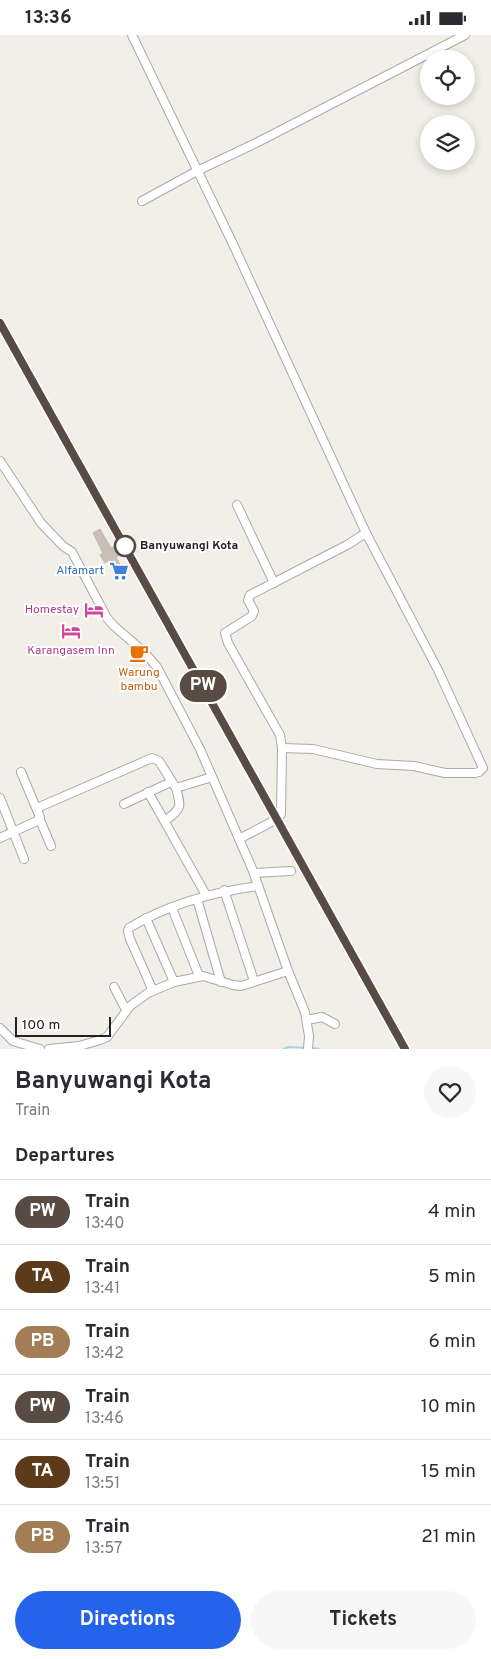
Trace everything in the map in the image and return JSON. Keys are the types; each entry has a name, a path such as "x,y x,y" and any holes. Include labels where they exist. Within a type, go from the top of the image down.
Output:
{"street":[{"path":"132,35 198,171 366,533 438,670 483,768 480,772 475,773 445,773 414,766 376,764 314,749 282,748"},
{"path":"142,201 465,35"},
{"path":"0,461 41,523 63,546 72,552 114,627 144,652 157,667 190,729 254,873 307,1020 308,1049"},
{"path":"237,505 274,583"},
{"path":"239,839 277,819 281,814 282,748 280,735 225,634 228,630 253,615 254,611 248,600 250,595 347,545 366,533"},
{"path":"37,808 152,758 159,761 173,785 181,805 165,821"},
{"path":"21,772 52,846"},
{"path":"124,804 148,792 212,777"},
{"path":"148,792 206,895"},
{"path":"0,798 24,859"},
{"path":"0,838 40,820"},
{"path":"254,873 291,871"},
{"path":"153,991 128,931 131,927 206,895 224,890 258,886"},
{"path":"224,890 254,981"},
{"path":"197,899 221,982"},
{"path":"172,908 199,976"},
{"path":"146,919 174,982"},
{"path":"49,1049 79,1046 100,1040 109,1034 126,1010 153,991 174,982 199,976 212,977 221,982 236,986 288,971"},
{"path":"114,987 126,1010"},
{"path":"307,1020 322,1017 336,1024"},
{"path":"0,1028 13,1041 16,1049"},
{"path":"13,1041 40,1049"}],"building":[{"path":"100,529 111,548 115,546 119,555 116,557 124,572 117,576 108,561 105,563 100,555 103,553 93,533"}],"waterway":[{"path":"284,1049 288,1047 307,1048"},
{"path":"312,1048 319,1049"}],"railway":[{"path":"0,323 405,1049"}],"train":[{"name":"PW","path":"0,323 247,764 364,979 405,1049"}],"place":[{"name":"Banyuwangi Kota","path":"125,546"},
{"name":"Alfamart","path":"119,571"},
{"name":"Homestay","path":"94,610"},
{"name":"Karangasem Inn","path":"71,631"},
{"name":"Warung bambu","path":"139,653"}]}
